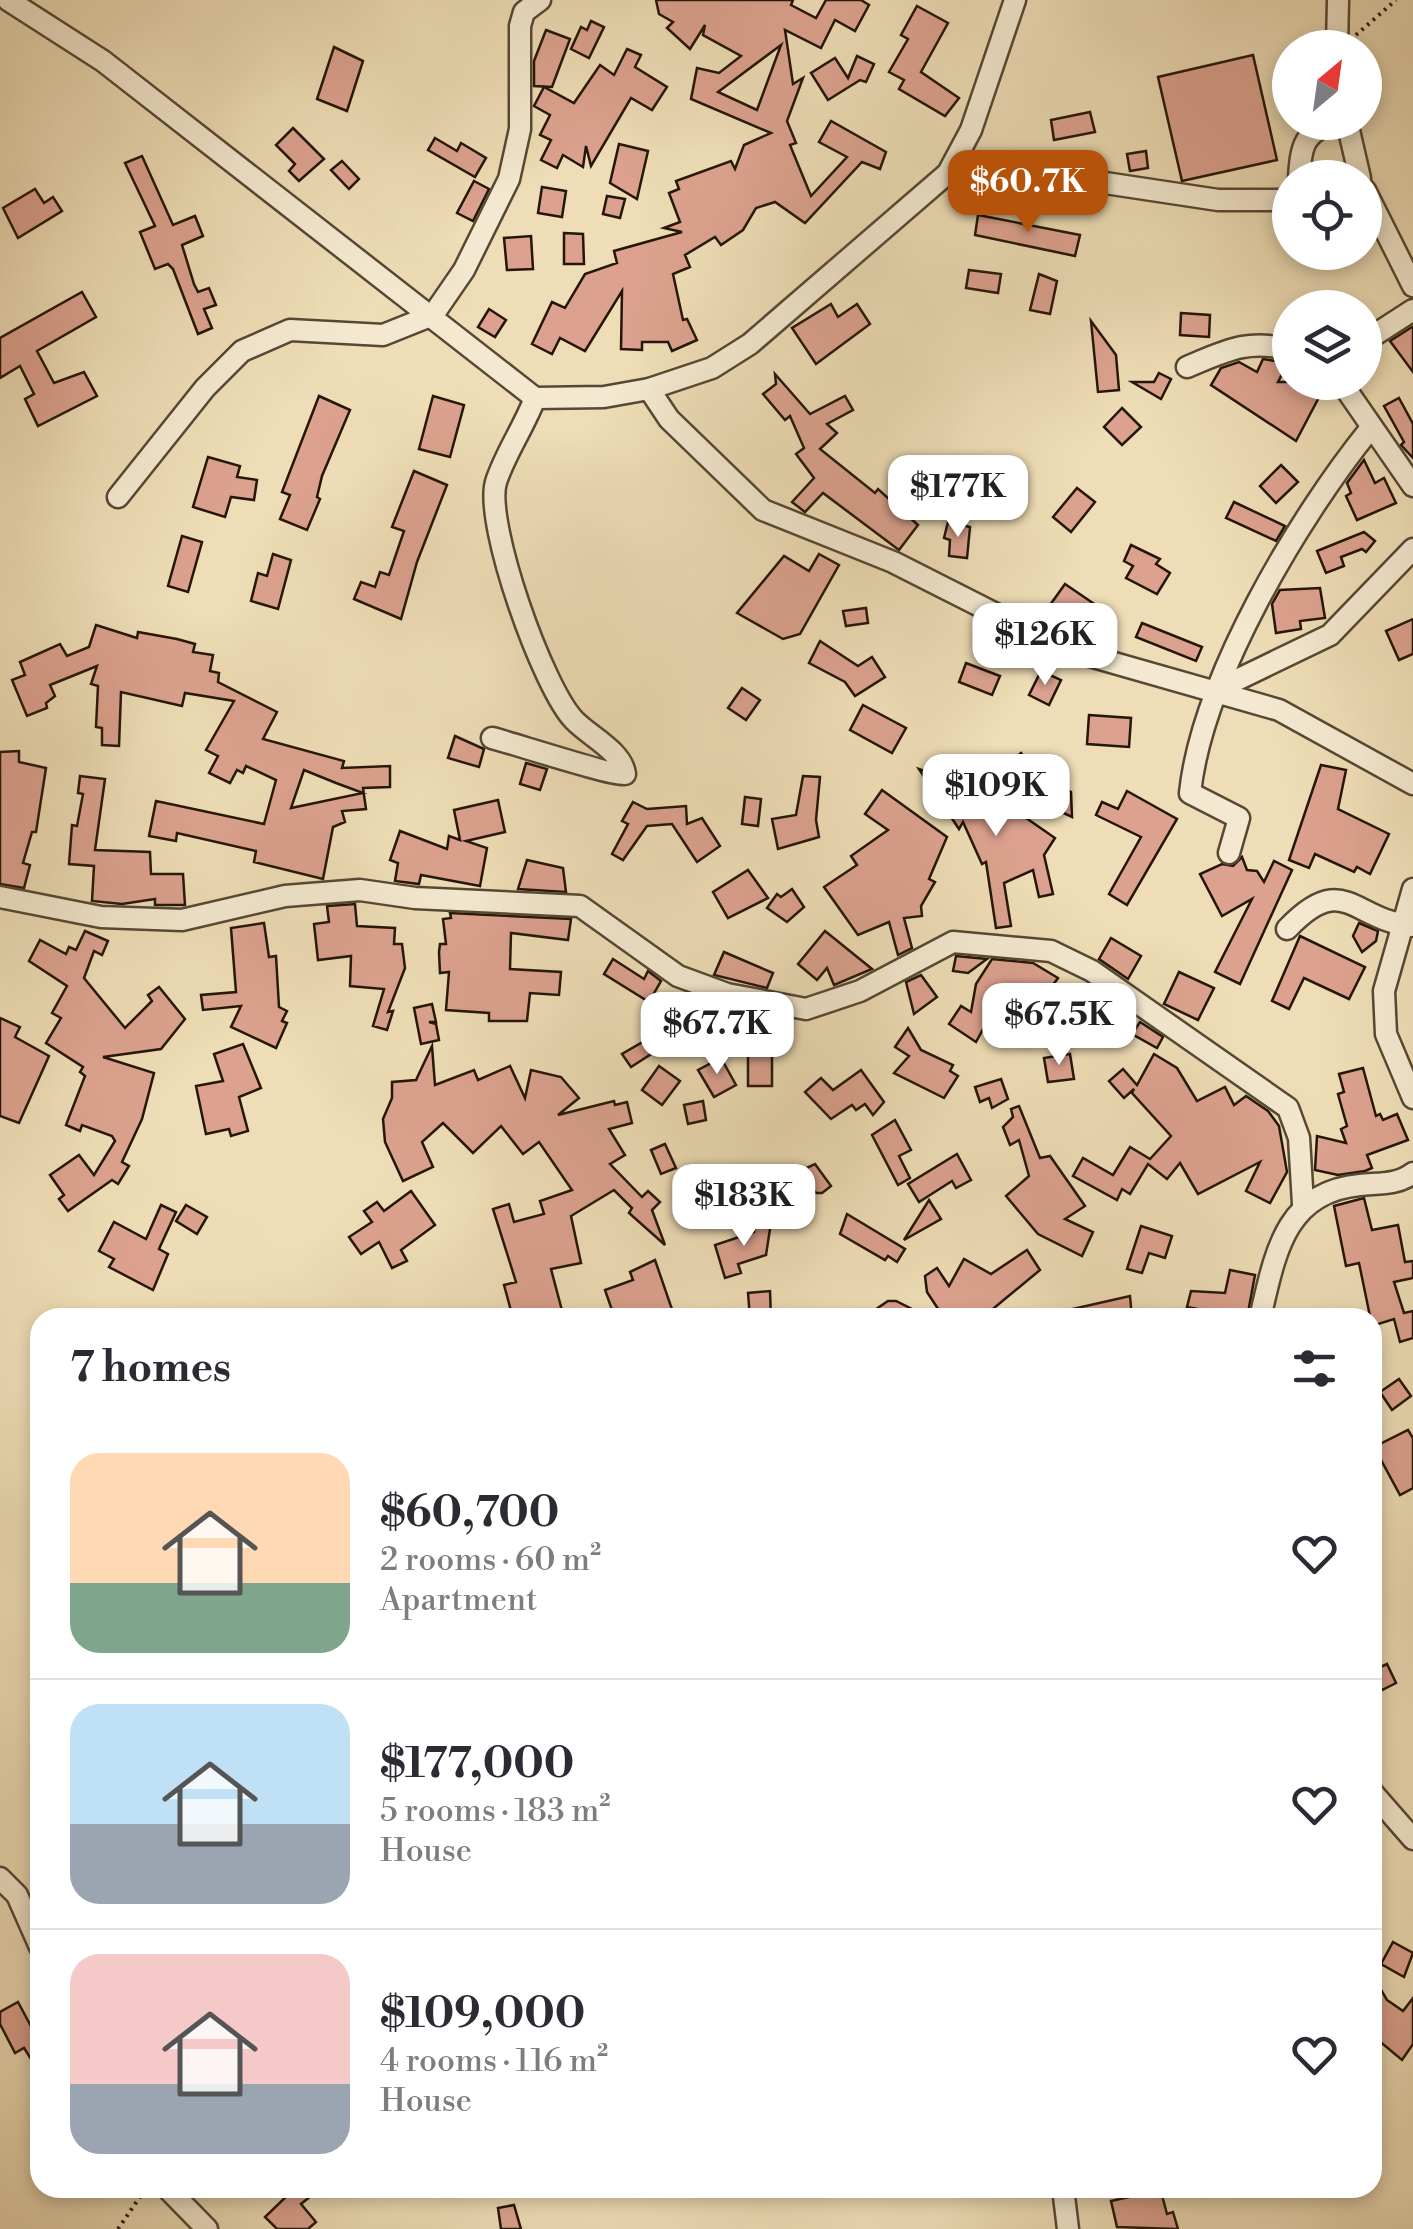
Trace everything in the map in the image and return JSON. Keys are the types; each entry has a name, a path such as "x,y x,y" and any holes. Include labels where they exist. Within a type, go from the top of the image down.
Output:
{"street":[{"path":"8,0 103,61 433,315 534,398 604,396 649,389 725,362 948,172 972,130 1015,0"},
{"path":"118,497 205,388 242,351 290,330 382,335 433,315 464,270 509,179 520,129 520,26 524,12 540,0"},
{"path":"1338,0 1344,30"},
{"path":"948,172 1039,173 1218,200 1272,200"},
{"path":"1382,224 1413,286"},
{"path":"1382,329 1413,310"},
{"path":"1188,366 1248,343 1272,347"},
{"path":"649,389 670,419 763,510 893,562 1065,649 1290,715 1413,784"},
{"path":"492,738 589,764 614,776 625,774 617,756 573,718 550,684 526,627 498,522 496,483 534,398"},
{"path":"1351,400 1413,486"},
{"path":"1229,853 1239,818 1190,794 1200,731 1214,691 1332,478 1370,429"},
{"path":"1214,691 1330,635 1413,549"},
{"path":"1413,889 1407,926 1386,974 1385,1024 1413,1098"},
{"path":"0,896 101,917 166,919 285,896 360,890 430,899 580,906 678,976 727,994 806,1009 860,990 953,942 1051,951 1092,972 1288,1108 1299,1138 1303,1204 1274,1256 1262,1308"},
{"path":"1287,930 1310,906 1336,900 1407,926"},
{"path":"1303,1204 1333,1190 1402,1180 1413,1173"},
{"path":"1382,1803 1413,1839"},
{"path":"0,1878 17,1895 30,1924"},
{"path":"177,2198 206,2229"},
{"path":"1064,2198 1068,2229"}],"path":[{"path":"1360,30 1396,0"},
{"path":"118,2229 139,2198"}],"building":[{"path":"656,0 793,0 791,5 816,18 826,0 861,0 869,5 855,31 835,20 821,48 785,30 793,84 803,78 787,121 796,143 790,145 811,196 847,157 819,142 831,121 886,152 880,169 862,162 805,223 775,202 756,208 743,230 721,245 715,237 685,255 690,267 673,274 683,320 687,319 697,340 672,351 668,342 642,342 642,350 621,349 622,291 585,351 560,338 552,354 532,344 552,302 565,308 585,274 617,263 614,251 682,232 664,228 680,222 669,193 679,189 676,181 731,161 735,169 744,145 771,133 691,99 697,68 719,73 741,56 703,35 705,25 690,49 667,28 673,22 659,14","holes":["781,45 757,110 718,92"]},
{"path":"917,6 948,23 921,72 959,98 945,116 899,89 904,80 889,72 908,39 901,35"},
{"path":"591,21 604,27 589,58 571,49 581,27 587,30"},
{"path":"546,30 570,39 552,87 534,86 534,61"},
{"path":"334,47 363,61 347,111 317,99"},
{"path":"627,49 641,55 635,67 667,87 652,110 631,98 591,166 586,146 583,167 563,155 557,168 541,160 551,140 540,135 550,115 534,106 544,87 574,103 600,65 614,75"},
{"path":"1253,55 1277,160 1182,181 1158,77"},
{"path":"857,56 874,64 866,82 860,80 828,100 811,73 835,58 848,78"},
{"path":"1090,112 1095,132 1054,140 1051,120"},
{"path":"293,128 324,159 299,181 289,171 295,164 276,145"},
{"path":"435,138 457,151 461,143 486,158 475,177 428,150"},
{"path":"619,144 648,151 637,199 610,183"},
{"path":"1146,151 1148,168 1130,171 1127,154"},
{"path":"142,156 173,225 195,216 203,236 182,245 198,292 209,288 216,305 204,309 212,328 198,334 173,269 168,264 155,269 140,232 155,226 125,163"},
{"path":"342,161 359,179 349,189 331,170"},
{"path":"474,181 489,189 473,221 457,213"},
{"path":"542,187 566,191 562,217 538,213"},
{"path":"35,189 44,203 53,197 62,211 18,238 3,208"},
{"path":"607,196 625,199 620,218 603,214"},
{"path":"978,215 1080,235 1075,256 975,235"},
{"path":"564,233 583,234 584,264 564,264"},
{"path":"531,236 533,269 507,270 504,238"},
{"path":"969,270 1001,274 998,293 966,288"},
{"path":"1039,274 1057,281 1050,314 1030,310"},
{"path":"82,292 96,317 37,351 54,383 84,372 97,396 38,426 25,399 34,394 20,366 0,378 0,338"},
{"path":"831,304 838,317 857,304 870,324 816,364 792,328"},
{"path":"489,309 506,320 495,337 478,327"},
{"path":"1181,313 1210,315 1209,337 1180,335"},
{"path":"1091,321 1116,355 1119,390 1098,392"},
{"path":"1413,328 1413,372 1390,341"},
{"path":"1263,359 1272,360 1272,400 1318,400 1296,441 1211,385 1221,368 1239,362 1257,372"},
{"path":"1159,373 1171,379 1161,399 1132,382 1154,382"},
{"path":"775,374 810,414 845,396 853,410 827,424 837,433 820,449 875,493 878,489 918,525 899,550 823,493 805,512 792,502 814,478 796,454 804,448 790,416 785,420 763,394 776,384"},
{"path":"319,396 350,410 322,476 317,497 320,499 307,530 280,519 290,495 282,492"},
{"path":"433,396 464,405 450,457 419,449"},
{"path":"1399,398 1413,424 1413,458 1401,445 1404,442 1384,406"},
{"path":"1122,408 1141,427 1122,445 1104,427"},
{"path":"208,457 240,466 237,477 257,480 254,500 231,497 225,517 193,507"},
{"path":"1364,460 1375,483 1384,478 1396,503 1357,520 1346,496 1351,493 1347,483"},
{"path":"1281,465 1298,482 1276,503 1260,486"},
{"path":"414,471 447,485 417,562 401,619 354,599 361,582 375,587 380,572 389,575 404,531 392,527"},
{"path":"1077,488 1095,502 1071,532 1053,517"},
{"path":"1234,502 1285,526 1276,541 1226,518"},
{"path":"948,522 970,527 967,558 949,556 950,540 944,538"},
{"path":"1364,532 1375,541 1366,552 1362,549 1341,557 1344,566 1326,573 1317,551"},
{"path":"182,536 202,542 188,592 168,586"},
{"path":"1131,545 1160,559 1156,564 1170,573 1157,594 1126,578 1133,566 1124,561"},
{"path":"273,554 291,560 278,609 251,601 258,573 267,576"},
{"path":"819,554 839,565 800,634 783,639 737,613 784,556 809,571"},
{"path":"1065,584 1109,614 1094,635 1050,605"},
{"path":"1320,588 1325,618 1300,621 1301,629 1276,633 1272,604 1280,590"},
{"path":"866,608 868,623 846,626 843,611"},
{"path":"1413,619 1413,654 1399,660 1386,631"},
{"path":"1142,623 1202,647 1196,661 1136,637"},
{"path":"96,625 137,638 138,632 195,644 193,652 213,655 210,671 219,673 218,682 277,712 263,739 344,761 342,768 390,766 390,787 363,788 366,809 342,811 345,822 333,827 323,879 254,862 256,851 177,833 176,841 149,836 156,801 264,824 276,780 246,766 243,773 237,770 230,783 209,773 218,756 206,750 234,701 185,693 182,706 121,692 119,746 102,745 102,728 96,727 98,686 91,684 97,666 50,685 55,696 46,703 47,708 27,716 12,680 25,675 20,662 60,644 67,656 89,647","holes":["304,770 363,793 291,808"]},
{"path":"820,641 858,666 872,657 885,677 855,696 845,682 809,663"},
{"path":"966,663 1000,676 992,695 959,682"},
{"path":"1041,671 1061,680 1049,705 1029,695"},
{"path":"742,688 760,700 746,720 728,708"},
{"path":"863,705 906,728 892,753 850,730"},
{"path":"1089,715 1131,718 1129,747 1087,744"},
{"path":"455,736 484,749 479,767 448,758"},
{"path":"19,751 19,762 46,768 36,832 32,832 23,863 30,865 24,888 0,884 0,752"},
{"path":"1021,753 1053,793 1057,785 1071,792 1072,817 998,782 997,773"},
{"path":"947,757 960,777 946,786 977,809 990,793 1055,838 1044,855 1053,894 1039,897 1033,870 1004,883 1011,926 996,928 986,862 982,864 963,822 959,829 919,769 925,771"},
{"path":"526,763 547,769 540,790 520,784"},
{"path":"1321,765 1346,770 1338,809 1389,834 1370,874 1357,867 1354,872 1315,854 1309,868 1289,860"},
{"path":"80,776 105,779 95,850 150,852 151,874 183,874 185,905 155,905 155,899 122,904 92,901 94,866 69,864 72,825 77,826 83,794 78,793"},
{"path":"803,776 820,777 816,820 819,837 778,849 772,819 796,815"},
{"path":"882,790 947,837 929,879 935,882 921,906 922,916 904,918 912,948 898,955 889,922 858,935 824,887 857,865 851,856 888,830 865,814"},
{"path":"1127,791 1177,819 1127,905 1109,894 1141,837 1096,815 1102,802 1118,809"},
{"path":"745,797 761,799 758,826 742,824"},
{"path":"498,800 505,832 466,841 487,848 480,886 421,875 419,884 395,881 398,863 390,860 400,831 447,849 449,836 460,840 454,810"},
{"path":"633,802 647,809 686,806 687,824 702,818 720,846 697,862 672,824 647,826 623,860 612,854 628,824 622,821"},
{"path":"1242,857 1247,870 1257,871 1264,882 1274,861 1292,870 1240,984 1215,972 1252,899 1222,916 1200,874 1222,864 1233,866"},
{"path":"527,860 563,868 566,892 518,889"},
{"path":"748,870 768,898 728,918 713,892"},
{"path":"792,889 804,907 787,922 767,908 777,894 781,897"},
{"path":"355,904 357,926 395,928 394,944 402,944 405,968 388,1012 393,1011 387,1030 373,1026 384,989 350,986 351,956 318,960 314,924 329,922 327,906"},
{"path":"450,913 571,919 568,940 511,933 510,969 561,972 559,995 530,993 527,1021 489,1021 489,1013 446,1010 449,972 440,973 439,952 440,944 446,944 443,919 451,918"},
{"path":"264,923 269,957 276,956 279,1007 287,1011 282,1021 287,1023 276,1048 231,1027 241,1006 203,1010 201,995 236,992 231,928"},
{"path":"1359,923 1378,931 1376,941 1362,952 1353,936"},
{"path":"85,931 108,941 102,955 94,951 84,978 125,1028 152,1001 148,995 159,987 185,1019 161,1049 103,1057 154,1073 142,1119 122,1162 129,1166 118,1184 112,1180 68,1211 59,1199 64,1195 50,1175 79,1155 94,1175 115,1141 112,1136 82,1125 80,1131 66,1125 85,1076 80,1072 83,1067 46,1043 61,1018 52,1013 67,986 29,961 40,940 66,954 69,947 76,950"},
{"path":"825,931 872,969 834,985 827,968 817,980 798,964"},
{"path":"1300,936 1365,967 1349,999 1304,978 1289,1009 1272,1001"},
{"path":"1111,938 1141,956 1128,979 1099,959"},
{"path":"724,952 773,973 767,988 714,975"},
{"path":"956,956 987,959 968,973 953,971"},
{"path":"613,959 644,979 648,971 661,981 649,1002 604,974"},
{"path":"992,959 1033,963 1058,978 1029,1018 999,1000 976,1042 949,1024 961,1006 971,1012 976,984"},
{"path":"1179,972 1214,988 1198,1020 1164,1004"},
{"path":"921,975 937,997 914,1014 906,982"},
{"path":"432,1004 436,1022 429,1022 436,1024 439,1040 421,1044 414,1008"},
{"path":"715,1004 782,1018 781,1047 772,1046 772,1086 748,1086 748,1045 743,1045 764,1034 715,1032"},
{"path":"686,1017 662,1047 631,1067 622,1054"},
{"path":"0,1018 20,1027 15,1037 49,1056 19,1123 0,1116"},
{"path":"1140,1022 1163,1037 1157,1048 1132,1034"},
{"path":"908,1028 921,1050 953,1065 950,1071 958,1076 944,1098 894,1073 909,1056 895,1047"},
{"path":"243,1044 261,1088 239,1097 248,1131 231,1136 229,1129 206,1134 196,1086 223,1081 214,1054"},
{"path":"432,1046 435,1085 474,1070 478,1080 510,1066 525,1098 531,1070 561,1077 579,1098 558,1115 614,1101 615,1105 627,1102 632,1123 609,1129 625,1155 610,1164 642,1197 648,1191 660,1202 652,1210 665,1245 629,1213 632,1208 614,1190 571,1216 581,1263 551,1269 561,1308 510,1308 504,1285 516,1282 493,1209 509,1204 514,1222 544,1214 540,1201 572,1190 539,1142 523,1154 501,1126 473,1153 443,1123 422,1142 433,1167 403,1181 385,1142 383,1119 392,1098 392,1082 416,1080"},
{"path":"1070,1054 1074,1079 1048,1082 1044,1058"},
{"path":"1154,1054 1177,1068 1197,1101 1225,1087 1234,1105 1246,1096 1268,1111 1279,1126 1287,1172 1270,1203 1246,1191 1260,1162 1198,1194 1180,1163 1167,1179 1148,1164 1130,1194 1122,1189 1117,1200 1073,1176 1083,1158 1113,1175 1130,1147 1150,1159 1171,1136 1132,1093 1134,1089 1124,1098 1109,1081 1123,1069 1137,1085"},
{"path":"721,1058 736,1085 714,1097 698,1070"},
{"path":"659,1066 680,1081 662,1105 642,1090"},
{"path":"1363,1068 1376,1116 1380,1114 1383,1120 1397,1114 1408,1140 1367,1155 1372,1168 1365,1171 1338,1175 1315,1170 1317,1136 1346,1143 1341,1129 1347,1126 1338,1094 1344,1092 1339,1074"},
{"path":"861,1070 884,1102 873,1115 865,1104 856,1110 852,1105 831,1119 805,1092 821,1078 833,1090"},
{"path":"1001,1079 1008,1099 992,1108 989,1098 980,1102 975,1087"},
{"path":"703,1101 706,1120 688,1124 684,1105"},
{"path":"1019,1106 1040,1158 1050,1156 1085,1206 1065,1219 1093,1232 1082,1256 1038,1234 1006,1196 1029,1176 1019,1140 1010,1145 1003,1127 1013,1117 1011,1109"},
{"path":"895,1120 911,1150 899,1156 910,1178 898,1185 872,1135"},
{"path":"665,1144 676,1168 661,1174 651,1150"},
{"path":"957,1154 971,1180 956,1188 952,1181 919,1202 908,1184"},
{"path":"815,1164 831,1186 822,1193 816,1193 800,1171"},
{"path":"774,1172 799,1216 779,1226 760,1178"},
{"path":"724,1180 732,1208 718,1211 709,1184"},
{"path":"411,1191 435,1225 401,1250 407,1261 392,1268 379,1242 361,1254 349,1237 372,1222 364,1211 377,1202 384,1211"},
{"path":"1364,1198 1372,1230 1398,1225 1405,1262 1413,1261 1413,1278 1394,1282 1404,1313 1413,1311 1413,1338 1400,1342 1394,1319 1382,1323 1382,1308 1368,1308 1359,1263 1346,1266 1334,1206"},
{"path":"929,1200 941,1219 904,1240"},
{"path":"161,1205 176,1212 159,1249 168,1254 153,1290 109,1267 114,1259 99,1251 114,1222 146,1239"},
{"path":"186,1205 207,1217 197,1234 176,1221"},
{"path":"847,1214 905,1249 897,1262 888,1256 885,1260 840,1234"},
{"path":"772,1216 766,1255 738,1264 741,1273 725,1278 715,1245 754,1232 755,1225"},
{"path":"1141,1226 1172,1236 1165,1258 1149,1253 1142,1273 1127,1269"},
{"path":"1027,1250 1040,1270 994,1308 937,1308 927,1292 925,1276 937,1268 949,1286 964,1259 991,1274"},
{"path":"655,1260 672,1308 611,1308 605,1290 633,1280 630,1272"},
{"path":"1230,1270 1255,1275 1249,1308 1187,1307 1191,1291 1225,1293"},
{"path":"770,1291 771,1308 749,1308 748,1293"},
{"path":"1130,1296 1131,1308 1077,1308"},
{"path":"896,1301 910,1308 878,1308"},
{"path":"1399,1379 1411,1396 1392,1410 1382,1391"},
{"path":"1408,1430 1413,1438 1413,1488 1400,1495 1382,1462 1382,1443"},
{"path":"1387,1664 1396,1683 1382,1690 1382,1666"},
{"path":"1393,1942 1413,1953 1404,1977 1382,1962"},
{"path":"1382,1991 1403,2011 1413,1998 1413,2044 1402,2060 1382,2043"},
{"path":"18,2002 30,2024 30,2057 24,2048 15,2053 0,2024 0,2012"},
{"path":"285,2198 308,2198 301,2204 316,2222 308,2229 277,2229 265,2217"},
{"path":"1163,2198 1167,2214 1173,2212 1178,2229 1117,2227 1111,2201"},
{"path":"514,2205 521,2229 501,2229 498,2208"}]}
